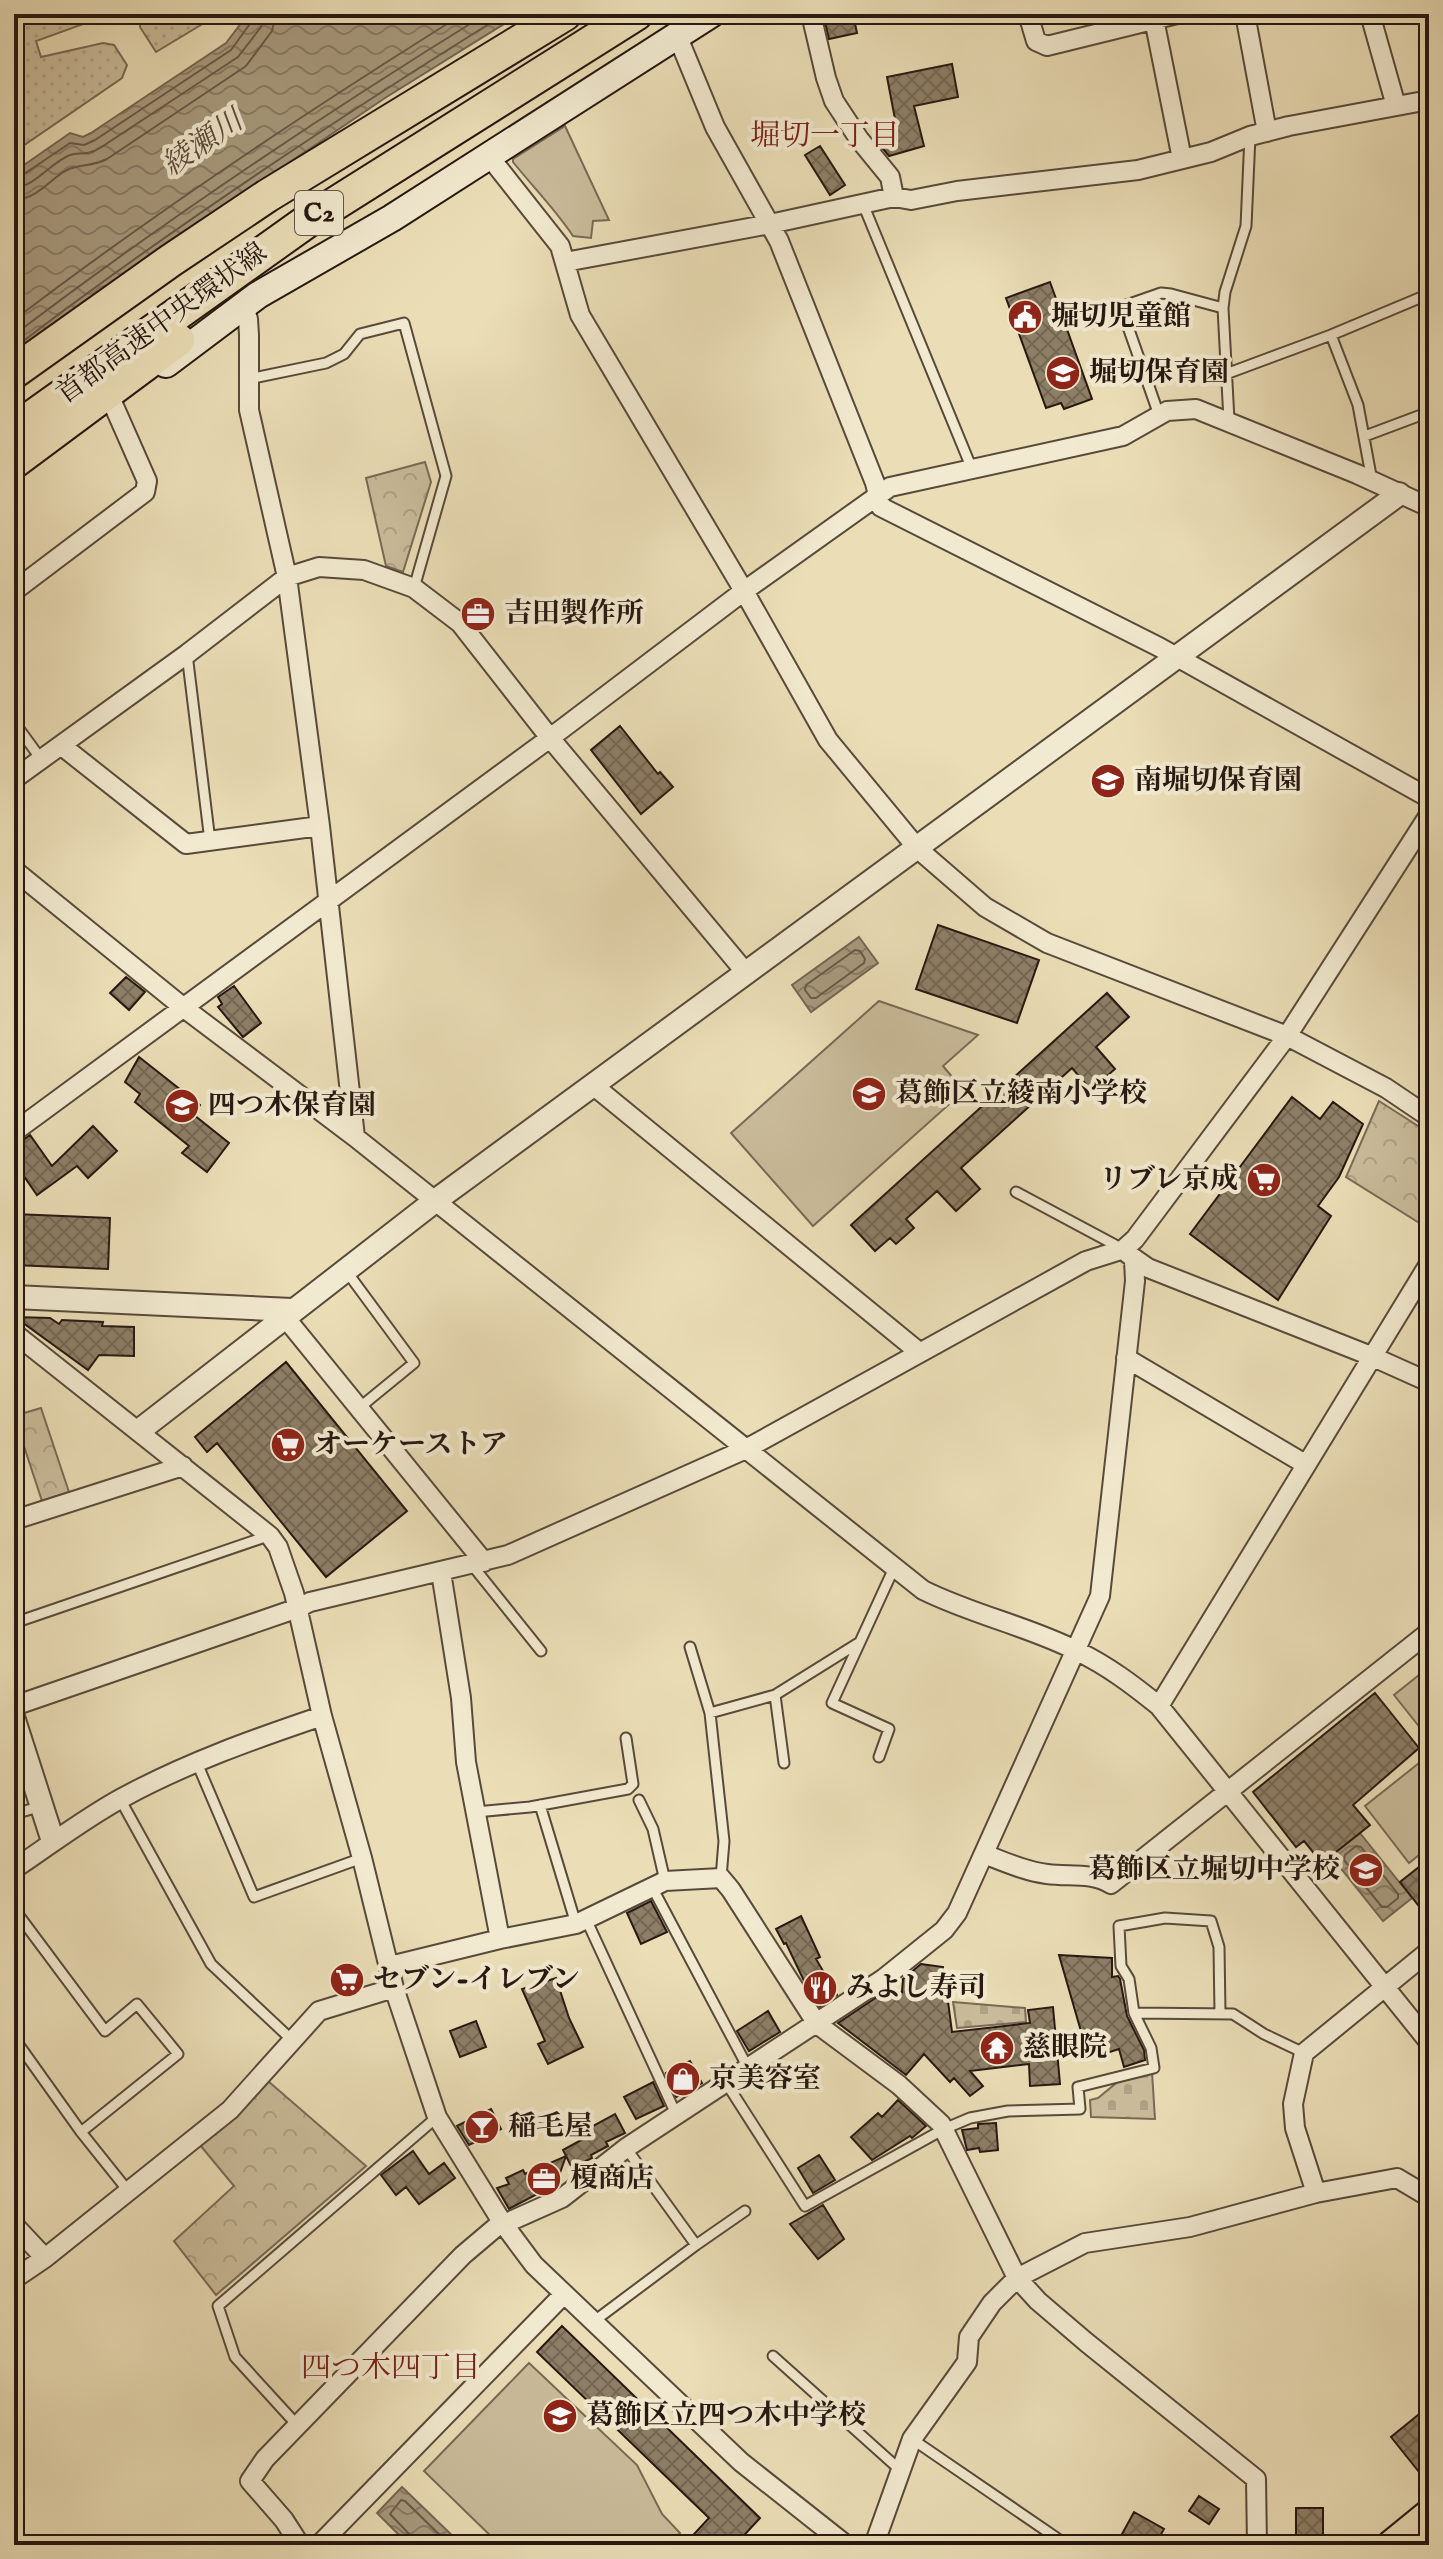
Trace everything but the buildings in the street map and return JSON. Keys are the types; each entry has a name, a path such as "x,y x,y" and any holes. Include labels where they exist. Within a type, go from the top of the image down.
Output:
{"highway":[{"name":"首都高速中央環状線","path":"14,372 170,261 369,133 565,14"},
{"name":"首都高速中央環状線","path":"14,430 306,222 636,14"},
{"path":"14,462 510,91"},
{"path":"14,405 270,220 369,133"}],"main road":[{"path":"14,472 113,404 243,305 392,218 711,14"},
{"path":"1391,2545 1429,2514"}],"street":[{"path":"811,14 834,101 859,139 890,177 894,197"},
{"path":"1028,14 1036,41 1047,46 1177,14"},
{"path":"1245,14 1258,134"},
{"path":"1370,14 1396,106"},
{"path":"1154,19 1182,159"},
{"path":"677,35 715,127 779,241 881,507 1177,657 1429,798"},
{"path":"565,262 770,224 894,197 911,200 985,187 1138,170 1211,152 1258,134 1429,100"},
{"path":"488,155 560,246 580,315 744,591 828,740 918,849 985,907 1047,943 1287,1036 1386,1088 1429,1117"},
{"path":"243,305 248,319 249,410 287,577 320,826 355,1137"},
{"path":"14,591 145,492 147,481 113,404"},
{"path":"14,1132 877,493 890,487 1123,436 1167,411 1196,409 1229,420 1429,507"},
{"path":"140,1430 435,1201 1399,494"},
{"path":"14,779 187,654 287,577 319,567 364,570 414,588 460,623 550,738 747,974"},
{"path":"62,746 186,844 320,826"},
{"path":"300,2545 284,2520 250,2481 265,2459 463,2255 503,2223 562,2198 626,2148 883,1979 944,1930 957,1913 1100,1596 1135,1281 1129,1254 1135,1239 1287,1036 1429,815"},
{"path":"14,870 184,1008 355,1137 923,1590 951,1604 1075,1650 1119,1674 1159,1706 1429,2042"},
{"path":"594,1086 919,1352"},
{"path":"14,1706 310,1602 508,1555 746,1449 1086,1261 1129,1254 1148,1268 1429,1382"},
{"path":"1159,1706 1429,1264"},
{"path":"14,1297 288,1313 478,1564"},
{"path":"14,1333 140,1430 270,1536 278,1547 298,1608 322,1716 394,1988 437,2117 503,2223 534,2265 563,2295 741,2462 846,2545"},
{"path":"1126,1358 1305,1464"},
{"path":"14,1520 183,1466"},
{"path":"441,1572 461,1698 466,1762 500,1939"},
{"path":"984,1854 1045,1874 1098,1876 1111,1884 1429,1632"},
{"path":"14,1869 52,1839 120,1799 197,1763 283,1728 322,1716"},
{"path":"14,1720 52,1839"},
{"path":"390,1966 581,1922 658,1884 721,1878 817,2024 899,2085 941,2124 1017,2278 1038,2301 1086,2342 1256,2479 1257,2545"},
{"path":"1316,2193 1295,2128 1293,2104 1304,2053 1429,1951"},
{"path":"14,2279 45,2258 230,2110 319,2011 394,1988"},
{"path":"874,2545 912,2439 967,2362 969,2337 992,2303 1017,2278 1085,2243 1190,2227 1316,2193 1397,2178 1429,2197"},
{"path":"14,2225 45,2258"},
{"path":"319,2545 563,2295"}],"lane":[{"path":"1229,420 1223,308 1246,226 1258,134"},
{"path":"863,204 972,469"},
{"path":"1159,416 1121,307 1161,293 1223,308"},
{"path":"1226,374 1428,298"},
{"path":"249,379 326,363 344,354 360,334 404,323 446,476 414,588"},
{"path":"1331,335 1358,405 1372,481"},
{"path":"1365,436 1429,412"},
{"path":"187,654 211,842"},
{"path":"14,722 41,759"},
{"path":"1016,1192 1129,1254"},
{"path":"345,1269 414,1363 359,1408"},
{"path":"14,1623 270,1536"},
{"path":"478,1564 541,1651"},
{"path":"879,1757 889,1729 832,1703 894,1568"},
{"path":"710,1713 775,1695 860,1642"},
{"path":"690,1647 710,1713 724,1841 721,1878"},
{"path":"775,1695 784,1763"},
{"path":"476,1812 540,1805 628,1789 633,1784 626,1738"},
{"path":"197,1763 254,1897 362,1858"},
{"path":"120,1799 211,1964 292,2040"},
{"path":"639,1800 653,1829 658,1884 747,2066"},
{"path":"540,1805 581,1922 676,2114"},
{"path":"14,1814 42,1806"},
{"path":"14,1909 105,2031 137,2004 178,2054 81,2132"},
{"path":"725,2081 805,2206 944,2129 970,2118 1008,2111 1080,2109 1078,2087 1154,2068 1151,2048 1134,2013 1129,1979 1121,1966 1119,1926 1165,1918 1211,1921 1219,1947 1220,2013"},
{"path":"1134,2013 1233,2014 1264,2034 1304,2053"},
{"path":"14,2038 81,2132 129,2192"},
{"path":"298,2426 235,2357 218,2306 437,2117"},
{"path":"626,2148 696,2245"},
{"path":"593,2322 745,2211"},
{"path":"773,2356 899,2469"},
{"path":"912,2439 1067,2545"}],"green space":[{"path":"14,14 81,14 86,23 36,41 41,57 103,43 114,45 127,65 122,78 14,152"},
{"path":"140,14 219,14 156,52 140,27"},
{"path":"565,126 609,220 593,221 591,238 573,236 513,162 513,159"},
{"path":"425,462 431,482 403,572 386,566 366,478"},
{"path":"879,1001 978,1035 943,1066 964,1091 813,1226 731,1133"},
{"path":"1379,1101 1429,1133 1429,1229 1346,1177"},
{"path":"41,1408 69,1492 42,1501 14,1416"},
{"path":"1429,1667 1429,1739 1394,1695"},
{"path":"1429,1755 1429,1847 1409,1863 1365,1806"},
{"path":"953,2002 1025,2008 1026,2022 957,2028"},
{"path":"1152,2072 1155,2119 1091,2117 1090,2100 1098,2098 1120,2080"},
{"path":"268,2081 366,2166 216,2295 174,2241 234,2186 200,2145"},
{"path":"529,2363 637,2465 662,2514 680,2533 669,2545 500,2545 424,2471"}],"water":[{"name":"綾瀬川","path":"248,14 520,14 385,98 126,273 14,358 14,172 70,133 83,137 91,133 226,43"},
{"path":"859,937 878,963 811,1012 792,985"},
{"path":"1360,1833 1412,1898 1383,1921 1331,1856"},
{"path":"402,2487 459,2545 409,2545 377,2513"}],"place":[{"name":"堀切児童館","path":"1025,317"},
{"name":"堀切保育園","path":"1063,373"},
{"name":"吉田製作所","path":"478,614"},
{"name":"南堀切保育園","path":"1108,781"},
{"name":"葛飾区立綾南小学校","path":"869,1094"},
{"name":"四つ木保育園","path":"182,1106"},
{"name":"リブレ京成","path":"1264,1180"},
{"name":"オーケーストア","path":"288,1445"},
{"name":"葛飾区立堀切中学校","path":"1366,1870"},
{"name":"セブン-イレブン","path":"347,1980"},
{"name":"みよし寿司","path":"820,1988"},
{"name":"慈眼院","path":"997,2048"},
{"name":"京美容室","path":"683,2079"},
{"name":"稲毛屋","path":"482,2127"},
{"name":"榎商店","path":"544,2179"},
{"name":"葛飾区立四つ木中学校","path":"560,2416"}],"district":[{"name":"堀切一丁目","path":"825,137"},
{"name":"四つ木四丁目","path":"391,2369"}]}
